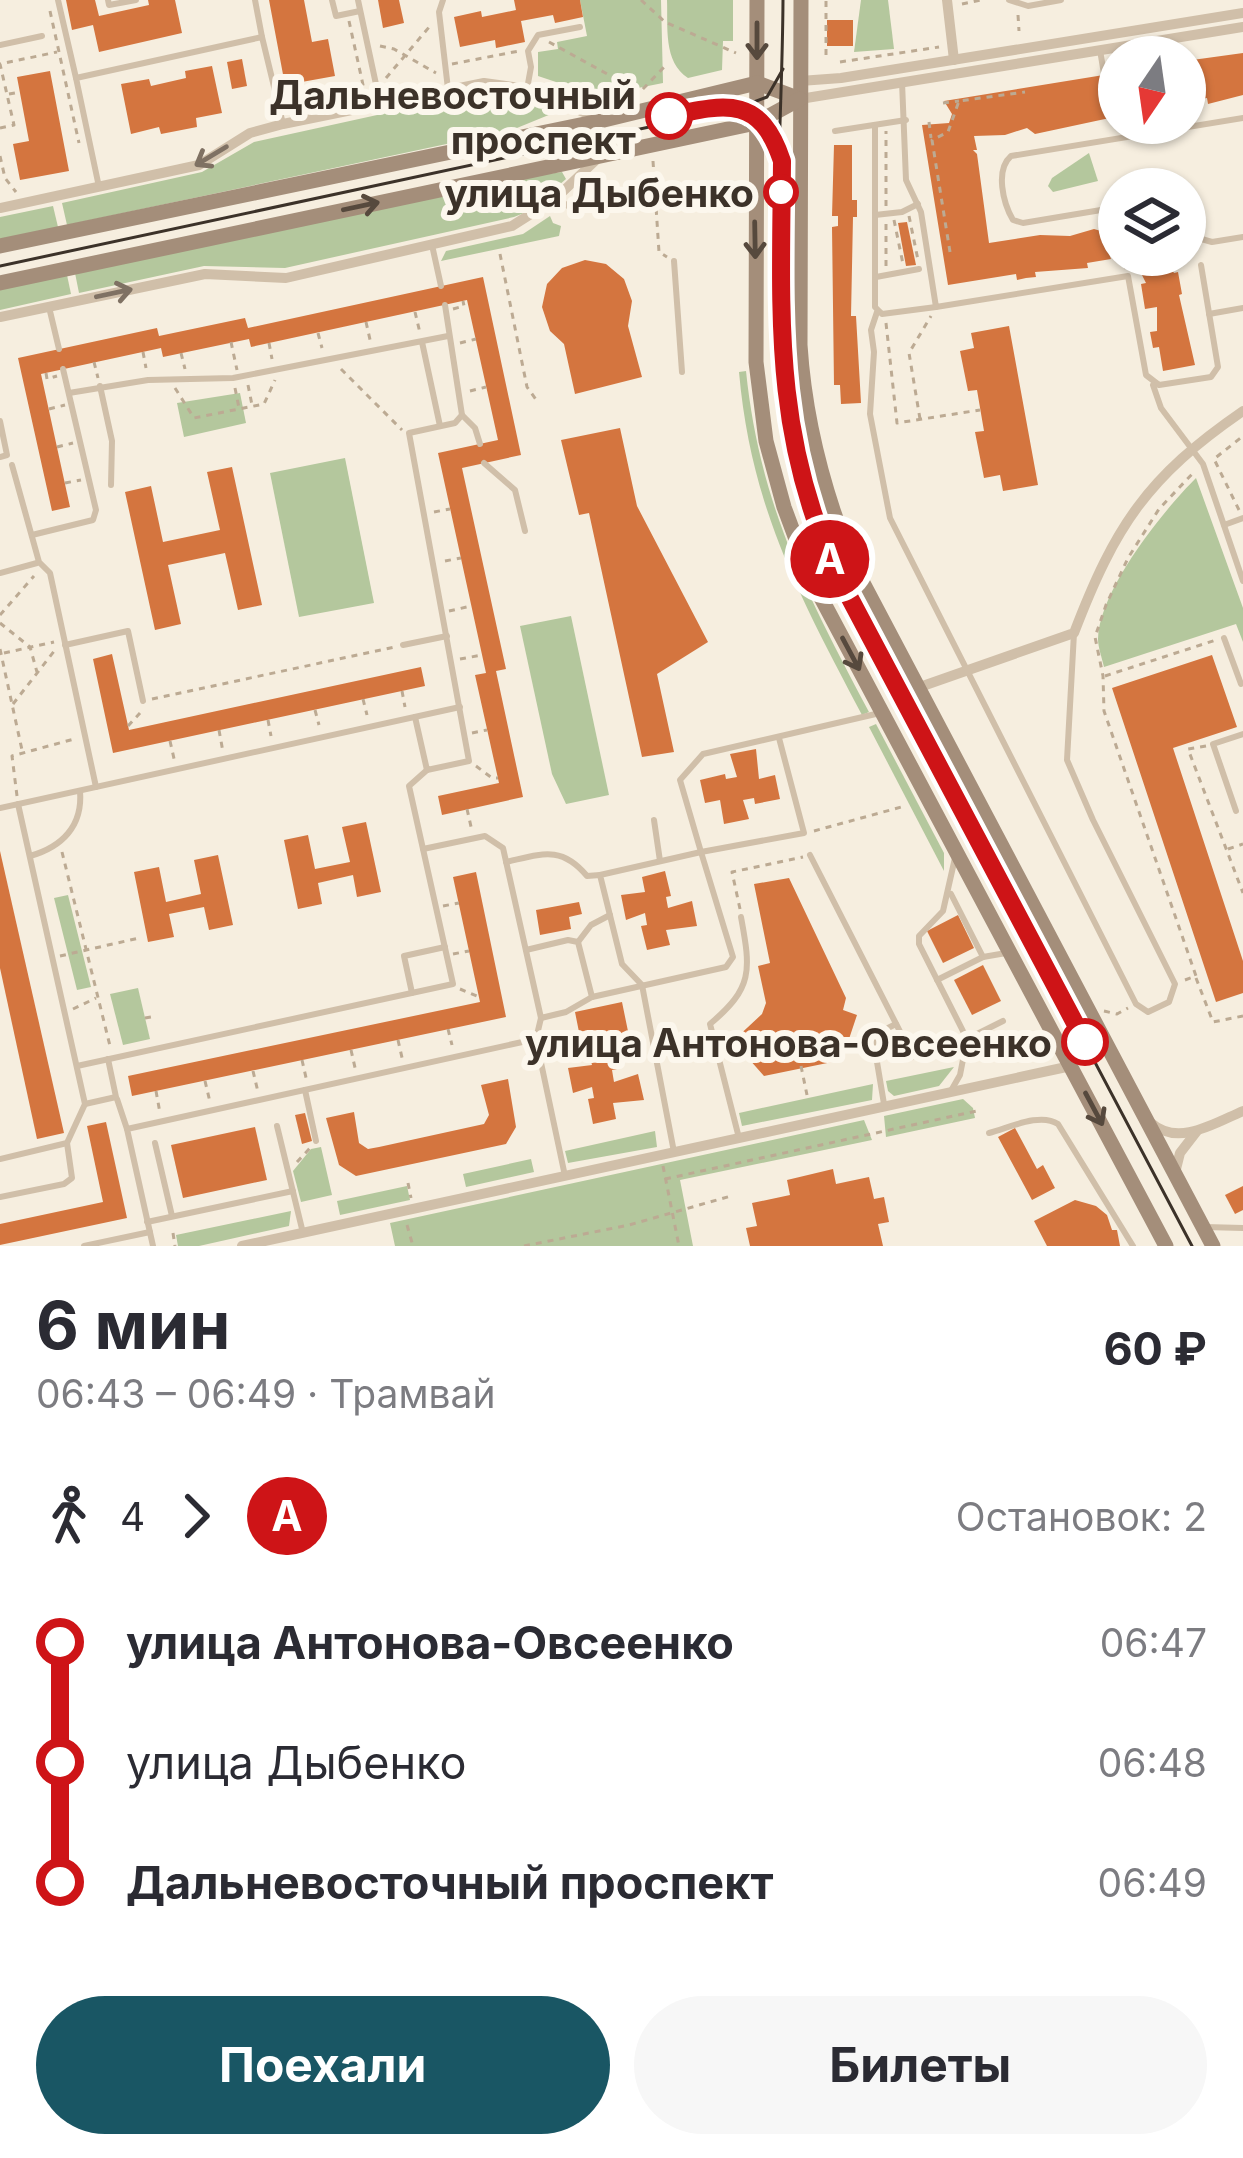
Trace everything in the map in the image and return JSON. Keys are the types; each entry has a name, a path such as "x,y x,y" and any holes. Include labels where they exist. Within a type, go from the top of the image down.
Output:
{"main road":[{"path":"757,0 756,362 766,441 784,507 810,577 1166,1246"},
{"path":"801,0 798,306 803,395 830,508 853,564 917,688 1213,1246"},
{"path":"0,247 604,120 757,83 800,99"},
{"path":"0,283 756,123 800,99"}],"street":[{"path":"946,0 954,60"},
{"path":"800,81 1243,14"},
{"path":"1187,36 1243,27"},
{"path":"800,99 1098,50"},
{"path":"0,208 199,165 250,134 447,83 527,89 604,120"},
{"path":"0,317 205,274 286,278 522,223 600,156"},
{"path":"917,688 1074,633 1103,558 1130,513 1193,450 1243,411"},
{"path":"242,1246 1071,1066"},
{"path":"1148,1121 1161,1132 1196,1131 1243,1111"},
{"path":"1175,1173 1180,1153 1196,1131"}],"lane":[{"path":"58,0 99,187"},
{"path":"108,0 110,5 136,0"},
{"path":"255,0 283,124"},
{"path":"332,0 336,16 360,11"},
{"path":"358,0 379,97"},
{"path":"443,0 439,15 447,83"},
{"path":"1009,0 1018,5 1061,0"},
{"path":"527,89 529,50 538,35 580,27"},
{"path":"0,45 42,37"},
{"path":"76,79 262,37"},
{"path":"902,82 906,180 918,204 936,307"},
{"path":"1206,124 1243,118"},
{"path":"835,131 906,120"},
{"path":"875,125 877,312 871,330 870,414 890,518 1136,1004 1148,1012 1169,1002 1175,984 1067,760 1074,633"},
{"path":"1098,142 1012,156 1001,170 1013,220 1023,223 1098,210"},
{"path":"556,198 574,210 632,202"},
{"path":"875,215 918,204"},
{"path":"1206,240 1243,237"},
{"path":"432,244 441,286"},
{"path":"674,261 682,373"},
{"path":"875,277 920,268"},
{"path":"877,312 1128,276 1146,375 1161,408 1203,464 1243,581"},
{"path":"1151,382 1159,385 1216,374 1203,276"},
{"path":"49,307 58,349"},
{"path":"446,308 462,415 476,428 480,444"},
{"path":"1209,314 1243,308"},
{"path":"69,393 148,380 240,377 449,340"},
{"path":"422,342 440,426"},
{"path":"32,536 93,520 96,510 63,369"},
{"path":"100,386 112,441 111,485"},
{"path":"76,1066 453,984 410,786 427,770 470,761 409,434 455,423 462,415"},
{"path":"0,422 8,455 0,457"},
{"path":"484,463 515,490 525,531"},
{"path":"12,465 39,562 50,574 96,787"},
{"path":"1223,525 1243,516"},
{"path":"0,573 39,562"},
{"path":"65,645 128,631 143,701"},
{"path":"403,645 447,636"},
{"path":"1224,638 1242,686"},
{"path":"0,808 460,707"},
{"path":"541,1018 566,1012 592,997 732,964 734,957 680,780 704,754 882,712"},
{"path":"411,717 427,770"},
{"path":"1235,811 1213,745 1243,734"},
{"path":"506,862 544,854 565,856 586,876 600,875 804,833 779,738"},
{"path":"30,856 70,835 80,790"},
{"path":"0,1197 73,1178 67,1143 85,1104 18,804"},
{"path":"653,820 660,861"},
{"path":"423,849 485,836 496,841 506,862 541,1018 536,1039 565,1176"},
{"path":"950,1092 960,1075 967,1039 919,936 943,911 956,855"},
{"path":"810,856 913,1057"},
{"path":"600,875 622,964 642,986 674,1152"},
{"path":"949,891 983,957"},
{"path":"578,942 599,918 610,915"},
{"path":"739,1138 710,1024 737,1001 748,978 741,917"},
{"path":"526,950 578,942"},
{"path":"578,942 592,997"},
{"path":"412,993 404,956 446,951"},
{"path":"937,980 983,957 1009,953"},
{"path":"967,1039 1003,1021"},
{"path":"884,1107 874,1044 882,1030 896,1024"},
{"path":"128,1130 536,1039"},
{"path":"111,1059 153,1246"},
{"path":"307,1090 316,1141"},
{"path":"85,1104 116,1097"},
{"path":"988,1133 1050,1118 1058,1124 1133,1246"},
{"path":"278,1126 303,1233"},
{"path":"0,1159 67,1143"},
{"path":"155,1143 172,1216"},
{"path":"147,1222 293,1191"},
{"path":"1203,1227 1240,1227"},
{"path":"84,1246 150,1232"}],"path":[{"path":"47,0 82,158"},
{"path":"641,0 665,22 736,52"},
{"path":"826,0 826,55"},
{"path":"962,4 981,0"},
{"path":"1018,5 1019,31"},
{"path":"347,14 365,94"},
{"path":"379,97 403,55 439,15"},
{"path":"538,35 640,92 667,64"},
{"path":"367,42 403,55 447,83"},
{"path":"840,62 952,46"},
{"path":"444,65 529,50"},
{"path":"0,128 14,125 0,64 58,52"},
{"path":"7,94 20,92"},
{"path":"943,103 1025,92"},
{"path":"932,140 948,132 959,101"},
{"path":"928,122 950,252"},
{"path":"0,156 5,178 18,194"},
{"path":"653,161 659,252 674,261"},
{"path":"908,209 920,268"},
{"path":"893,213 904,272"},
{"path":"500,254 527,388 537,401"},
{"path":"446,308 464,306 463,302"},
{"path":"936,307 909,353 923,419 980,410"},
{"path":"415,312 422,342"},
{"path":"366,322 372,351"},
{"path":"318,333 324,361"},
{"path":"449,340 476,339"},
{"path":"231,343 253,407"},
{"path":"173,380 194,418 264,404 275,380 269,343"},
{"path":"143,352 148,380"},
{"path":"181,353 187,380"},
{"path":"94,362 100,386"},
{"path":"345,373 409,434"},
{"path":"240,377 240,409"},
{"path":"460,393 486,387"},
{"path":"49,409 71,404"},
{"path":"1243,436 1203,464 1159,508 1127,558 1095,637 1104,711 1196,976 1214,1022 1243,1016"},
{"path":"57,447 80,441"},
{"path":"1214,459 1243,516"},
{"path":"65,483 89,478"},
{"path":"424,514 450,509"},
{"path":"434,564 461,558"},
{"path":"0,616 40,568 39,562"},
{"path":"443,612 471,606"},
{"path":"0,623 30,647 38,673"},
{"path":"1103,676 1224,638"},
{"path":"22,752 0,651 55,641"},
{"path":"11,705 65,645"},
{"path":"128,726 140,714 143,701 403,645"},
{"path":"452,661 482,655"},
{"path":"401,691 411,717"},
{"path":"363,699 370,727"},
{"path":"315,710 322,737"},
{"path":"268,720 274,748"},
{"path":"219,730 224,759"},
{"path":"465,735 488,730"},
{"path":"18,804 12,756 76,739"},
{"path":"170,741 176,769"},
{"path":"1213,745 1188,749 1243,893"},
{"path":"470,761 491,778 498,778"},
{"path":"804,833 905,806"},
{"path":"467,809 473,838"},
{"path":"60,844 111,1059"},
{"path":"1226,849 1243,844"},
{"path":"741,917 732,872 810,856"},
{"path":"436,908 459,903"},
{"path":"52,958 140,938"},
{"path":"446,951 469,951"},
{"path":"1175,984 1196,976"},
{"path":"453,984 479,998"},
{"path":"64,1012 98,998"},
{"path":"1102,1010 1117,1014 1136,1004"},
{"path":"145,1018 156,1016"},
{"path":"106,1028 118,1025"},
{"path":"448,1029 455,1059"},
{"path":"398,1040 404,1069"},
{"path":"351,1050 357,1079"},
{"path":"302,1060 307,1090"},
{"path":"801,1066 807,1095"},
{"path":"253,1071 260,1100"},
{"path":"205,1081 211,1111"},
{"path":"156,1091 162,1122"},
{"path":"665,1179 981,1110"},
{"path":"289,1173 316,1141"},
{"path":"662,1165 679,1246"},
{"path":"408,1183 411,1200"},
{"path":"524,1246 731,1196"},
{"path":"405,1219 413,1246"},
{"path":"172,1233 175,1246"}],"green space":[{"path":"580,0 661,0 663,83 598,96 538,76 538,52 558,49 557,42 587,36"},
{"path":"667,0 733,0 733,41 723,41 722,70 688,78 680,71 668,43"},
{"path":"861,0 888,0 894,49 854,52"},
{"path":"482,92 505,93 555,107 556,112 512,130 67,225 62,203 202,172 254,142"},
{"path":"1089,153 1098,181 1053,192 1048,186 1052,178"},
{"path":"562,172 566,179 529,211 514,217 285,268 204,266 79,293 75,273"},
{"path":"53,206 58,227 0,239 0,217"},
{"path":"550,216 561,226 559,236 441,261 446,251 523,234"},
{"path":"67,275 71,294 0,310 0,289"},
{"path":"746,371 762,465 775,507 807,588 869,712 862,715 799,590 767,509 745,421 739,372"},
{"path":"240,393 246,423 184,437 177,403"},
{"path":"345,458 374,603 299,617 270,473"},
{"path":"1196,478 1243,608 1243,642 1236,624 1104,667 1098,639 1109,598 1151,531"},
{"path":"571,616 609,795 566,804 552,774 520,626"},
{"path":"876,724 944,853 944,871 869,727"},
{"path":"68,895 91,987 77,990 54,898"},
{"path":"138,988 150,1039 123,1045 110,994"},
{"path":"954,1067 939,1086 894,1096 888,1091 886,1081"},
{"path":"873,1084 872,1100 742,1126 739,1113"},
{"path":"963,1099 973,1108 975,1118 886,1137 884,1116"},
{"path":"864,1120 872,1140 680,1180 693,1246 395,1246 390,1223"},
{"path":"655,1131 657,1147 568,1163 565,1151"},
{"path":"321,1147 332,1195 301,1202 293,1171 311,1149"},
{"path":"531,1159 534,1172 466,1187 463,1174"},
{"path":"407,1186 410,1200 340,1215 337,1201"},
{"path":"291,1211 289,1226 199,1246 178,1246 176,1235"}],"building":[{"path":"66,0 95,0 99,16 149,5 148,0 175,0 182,33 99,52 93,25 72,30"},
{"path":"269,0 304,0 312,42 328,39 335,76 285,85"},
{"path":"378,0 399,0 404,23 383,28"},
{"path":"514,0 580,0 583,17 555,23 553,15 521,21 525,42 496,48 495,40 460,47 454,17 516,10"},
{"path":"827,20 853,20 853,46 827,46"},
{"path":"1243,53 1243,95 1208,104 1206,58"},
{"path":"242,59 247,86 232,89 227,62"},
{"path":"212,66 222,113 196,118 197,127 161,134 159,127 131,134 121,84 149,79 151,86 186,78 185,71"},
{"path":"50,71 69,171 20,180 13,144 29,141 17,77"},
{"path":"1098,76 1098,120 1035,134 1027,128 1005,135 974,136 977,150 973,150 989,243 1070,236 1094,229 1098,230 1098,261 1087,263 1088,268 1035,272 1036,277 1017,280 1016,274 948,285 922,125 949,123 952,114 944,101"},
{"path":"834,145 852,145 852,200 857,200 857,217 853,217 851,316 856,316 861,403 841,404 840,385 834,385 832,227 838,226 838,216 832,216"},
{"path":"907,222 916,265 906,266 898,223"},
{"path":"585,260 606,264 624,279 632,301 628,326 642,377 575,394 564,344 550,331 542,307 547,284 562,268"},
{"path":"1142,276 1179,276 1195,365 1163,371 1159,347 1153,348 1150,332 1157,331 1157,307 1145,309 1141,284 1146,283"},
{"path":"483,277 521,455 462,468 506,669 496,671 523,797 442,815 438,796 499,783 475,675 486,673 438,453 498,440 467,300 251,347 249,339 163,357 161,348 41,374 70,507 52,511 18,358 157,328 159,336 245,318 248,328"},
{"path":"1009,326 1038,485 1003,491 1000,475 984,478 975,432 984,431 977,390 968,391 960,351 974,348 971,333"},
{"path":"620,428 637,506 708,642 657,674 674,752 642,757 589,513 579,515 561,440"},
{"path":"232,467 262,605 238,610 225,553 168,565 181,624 155,630 125,492 151,486 163,542 220,530 207,472"},
{"path":"112,654 129,730 421,667 425,686 113,753 93,659"},
{"path":"1212,655 1237,727 1173,748 1243,961 1243,993 1216,1002 1112,688"},
{"path":"756,749 759,779 775,775 780,799 755,804 754,798 743,800 749,819 724,824 720,800 705,803 700,780 725,774 726,779 737,777 730,754"},
{"path":"366,822 381,892 357,897 353,875 318,883 322,904 298,909 284,840 308,835 315,869 350,862 342,827"},
{"path":"0,851 64,1133 37,1139 0,968"},
{"path":"218,855 233,925 209,930 204,907 169,914 174,937 148,942 134,872 159,867 166,902 201,894 194,860"},
{"path":"665,871 671,896 666,897 668,908 692,901 697,926 666,930 670,945 647,950 641,926 647,925 645,913 626,920 621,895 645,892 642,877"},
{"path":"476,872 506,1017 132,1096 128,1076 480,1002 453,877"},
{"path":"789,878 846,998 843,1010 857,1015 842,1060 764,1076 733,1041 762,1014 766,1003 758,966 770,963 754,884"},
{"path":"579,902 582,914 569,917 571,929 540,935 536,910"},
{"path":"958,915 974,948 943,963 927,931"},
{"path":"983,965 1001,1001 972,1015 954,980"},
{"path":"622,1002 630,1041 635,1045 613,1051 614,1082 638,1074 644,1100 613,1103 616,1119 593,1124 588,1099 594,1098 592,1087 573,1093 568,1068 592,1065 575,1012"},
{"path":"508,1079 516,1127 506,1144 356,1176 339,1165 326,1118 354,1112 359,1143 368,1149 379,1147 484,1124 489,1115 481,1085"},
{"path":"305,1113 312,1141 302,1144 295,1115"},
{"path":"106,1122 127,1218 0,1245 0,1224 103,1202 87,1126"},
{"path":"255,1127 267,1180 183,1198 171,1145"},
{"path":"1015,1128 1037,1169 1043,1165 1055,1188 1032,1200 998,1137"},
{"path":"833,1169 836,1184 869,1177 874,1199 884,1197 889,1222 878,1224 883,1246 750,1246 746,1228 757,1226 752,1203 790,1195 787,1180"},
{"path":"1243,1186 1243,1210 1235,1214 1225,1195"},
{"path":"1075,1200 1107,1215 1120,1246 1047,1246 1034,1221"}],"tram line":[{"path":"783,0 778,290 793,434 810,504 836,572 1192,1246"},
{"path":"0,266 738,108 767,97 783,69"},
{"name":"А","path":"669,116 721,105 738,108 774,138 782,161 784,397 811,512 836,572 1085,1042"},
{"path":"718,114 752,130 774,162"}],"place":[{"name":"Дальневосточный проспект","path":"669,116"},
{"name":"улица Дыбенко","path":"781,192"},
{"name":"улица Антонова-Овсеенко","path":"1085,1042"}]}
